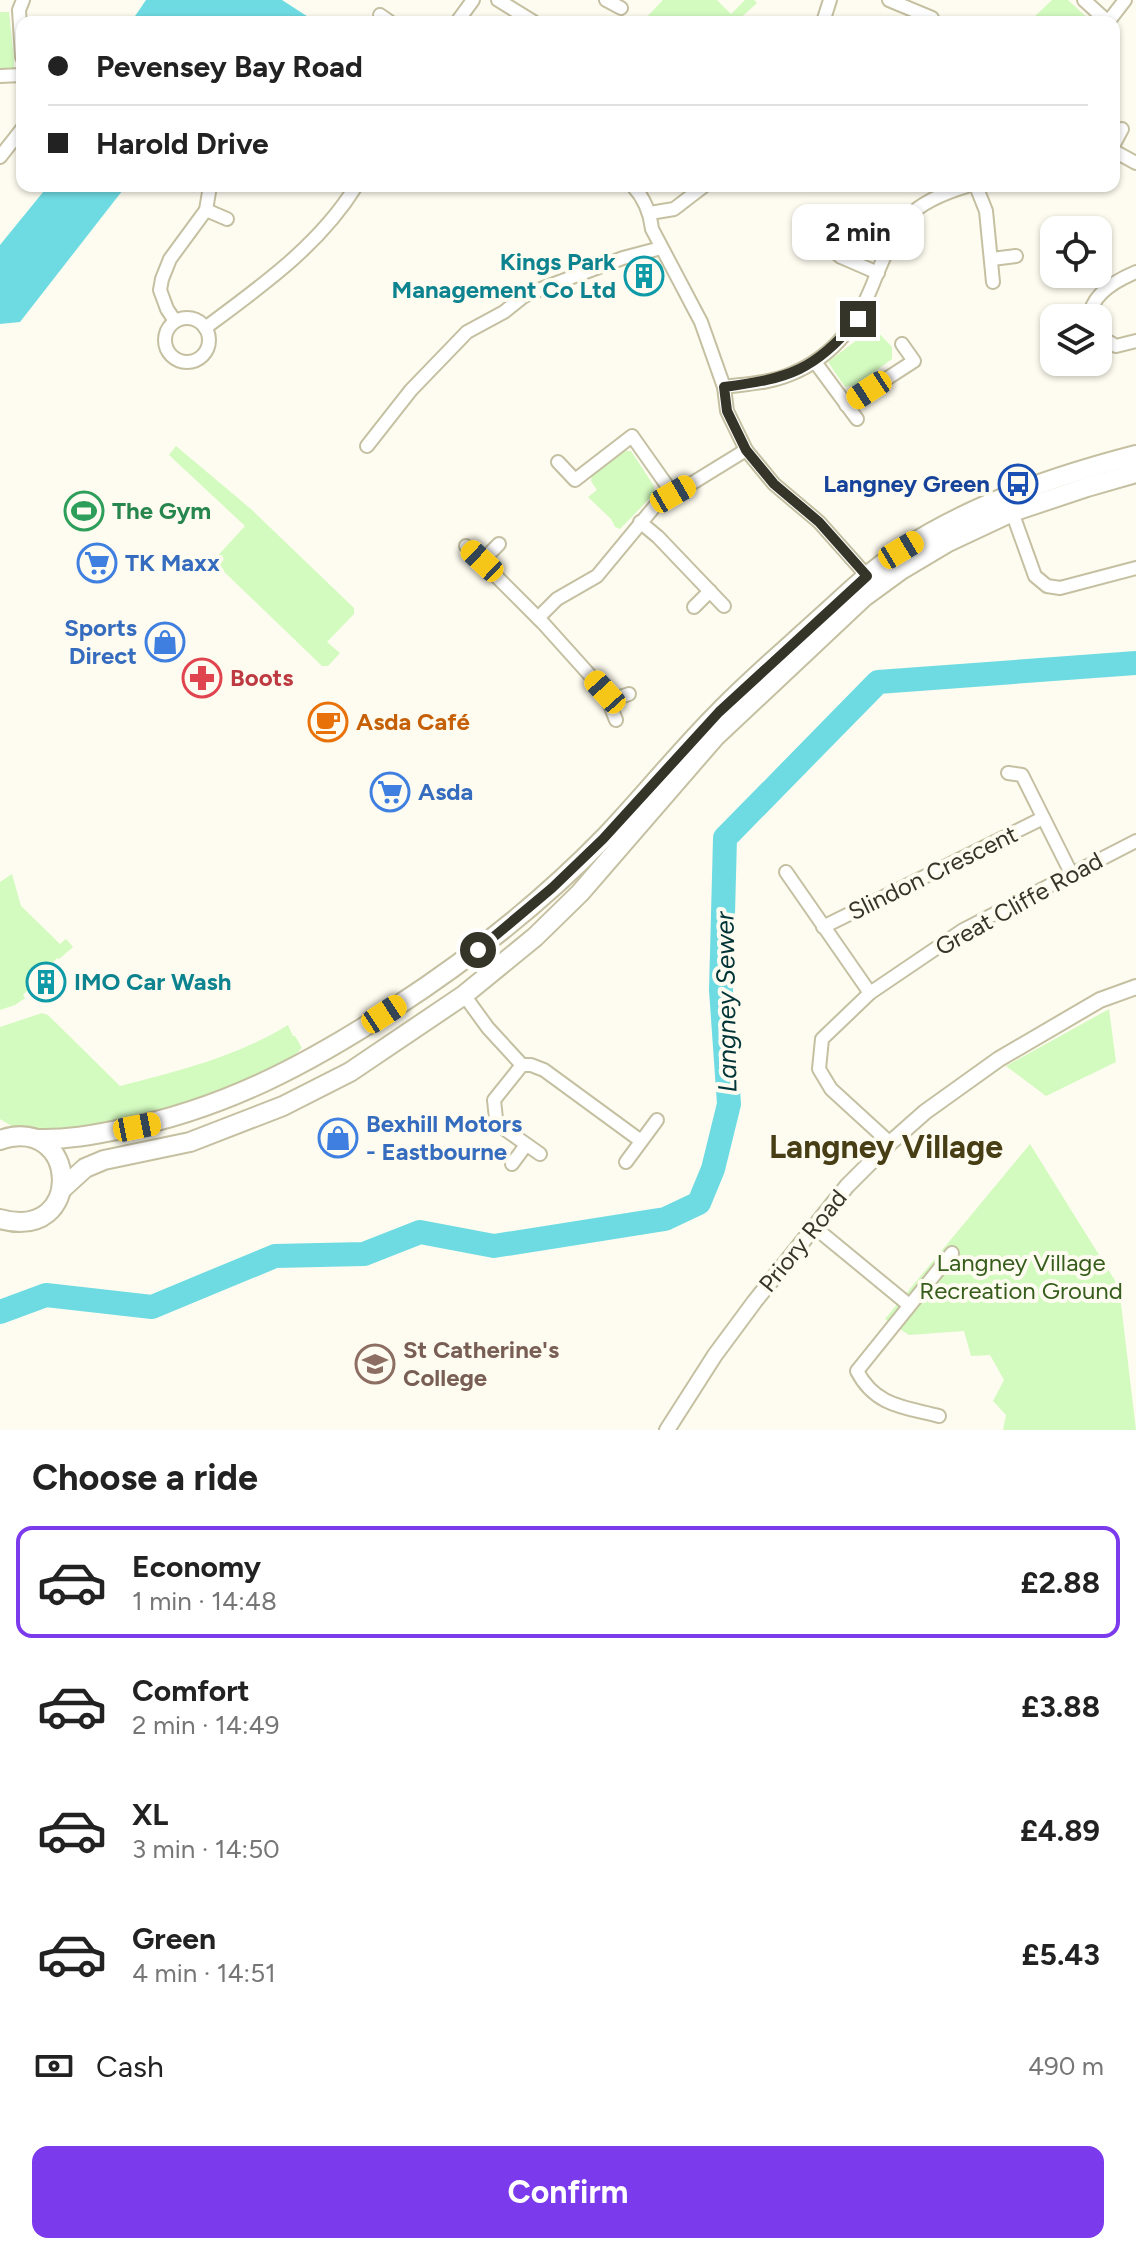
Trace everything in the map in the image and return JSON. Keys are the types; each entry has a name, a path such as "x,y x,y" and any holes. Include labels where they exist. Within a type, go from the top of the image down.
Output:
{"main road":[{"path":"0,1140 21,1136 62,1140 162,1121 234,1097 340,1043 449,971 500,933 552,888 628,812 719,712 867,576 901,550 942,526 1007,495 1136,455"},
{"path":"62,1189 85,1168 104,1160 190,1142 283,1106 345,1075 464,995 514,956 580,893 715,737 864,597 948,542 1012,512 1136,473"},
{"path":"0,1229 9,1221 39,1219 58,1201 63,1175 59,1161 52,1150 37,1139"}],"street":[{"path":"498,0 524,16"},
{"path":"606,0 621,8"},
{"path":"889,0 927,16"},
{"path":"1084,0 1101,16"},
{"path":"1113,16 1125,0"},
{"path":"1120,133 1122,129"},
{"path":"0,157 16,137"},
{"path":"175,321 160,290 162,279 170,259 206,210 209,192"},
{"path":"205,328 274,277 316,237 351,192"},
{"path":"639,192 650,213 652,229 661,248 701,322 724,387 727,411 746,450 774,484 819,522 867,576"},
{"path":"650,213 674,209 696,192"},
{"path":"724,387 759,383 789,375 815,362 838,343 858,319 889,244 909,215 939,192"},
{"path":"978,192 986,211 993,282"},
{"path":"206,210 227,219"},
{"path":"819,239 841,257 878,273"},
{"path":"367,446 411,390 467,332 504,312 524,296 600,266 661,248"},
{"path":"992,259 1016,256"},
{"path":"1094,304 1104,290 1136,272"},
{"path":"188,318 205,328 209,340 205,352 195,360 180,361 169,353 164,340 175,321 188,318"},
{"path":"1112,344 1128,345 1136,341"},
{"path":"846,405 914,361 902,344"},
{"path":"815,362 857,419"},
{"path":"558,462 575,480 632,436 673,494"},
{"path":"538,618 557,599 597,576 655,506 746,450"},
{"path":"1012,512 1035,576 1047,586 1060,588 1136,568"},
{"path":"640,522 724,606"},
{"path":"482,561 499,544"},
{"path":"466,546 538,618 605,692 616,720"},
{"path":"694,607 710,591"},
{"path":"609,701 629,694"},
{"name":"Slindon Crescent","path":"1008,773 1022,775 1071,873"},
{"name":"Slindon Crescent","path":"823,927 1043,818"},
{"name":"Great Cliffe Road","path":"890,1143 831,1089 819,1069 822,1039 870,993 963,930 1136,841"},
{"name":"Slindon Crescent","path":"786,872 870,993"},
{"name":"Priory Road","path":"667,1430 715,1355 813,1226 890,1143 925,1112 999,1059 1100,1000 1136,987"},
{"path":"464,995 488,1028 522,1065 544,1070 641,1141"},
{"path":"522,1065 494,1100 496,1119 540,1154"},
{"path":"626,1162 657,1120"},
{"path":"512,1164 526,1145"},
{"path":"813,1226 909,1305"},
{"path":"939,1416 881,1398 867,1388 857,1371 952,1253"}],"green space":[{"path":"663,0 717,0 731,14 745,0 757,3 743,16 648,16"},
{"path":"1052,0 1068,0 1085,16 1035,16"},
{"path":"0,12 9,12 14,60 11,72 0,72"},
{"path":"870,324 892,347 892,359 856,385 845,387 828,362 862,336"},
{"path":"176,446 251,509 354,608 354,614 327,642 340,653 328,666 322,666 213,561 245,526 169,455"},
{"path":"625,451 631,451 654,486 654,494 620,529 588,497 597,490 591,481 592,474"},
{"path":"12,874 21,906 60,944 66,939 73,947 57,958 23,995 25,998 0,1010 0,882"},
{"path":"1109,1009 1116,1062 1046,1096 1006,1066"},
{"path":"42,1013 48,1015 120,1086 227,1054 288,1025 302,1048 287,1062 192,1105 108,1125 53,1130 13,1127 0,1119 0,1027"},
{"name":"Langney Village Recreation Ground","path":"1030,1144 1119,1287 1136,1430 1003,1430 1006,1415 993,1401 1004,1380 990,1355 971,1356 964,1331 909,1335 885,1319"}],"water":[{"path":"146,0 282,0 307,16 135,16"},
{"path":"43,192 121,192 20,322 0,324 0,245"}],"waterway":[{"name":"Langney Sewer","path":"0,1312 46,1295 152,1307 275,1256 364,1254 420,1232 494,1246 665,1219 699,1203 713,1169 729,1104 721,990 725,838 878,682 1136,663"}],"place":[{"name":"Kings Park Management Co Ltd","path":"644,276"},
{"name":"Langney Green","path":"1018,484"},
{"name":"The Gym","path":"84,511"},
{"name":"TK Maxx","path":"97,563"},
{"name":"Sports Direct","path":"165,642"},
{"name":"Boots","path":"202,678"},
{"name":"Asda Café","path":"328,722"},
{"name":"Asda","path":"390,792"},
{"name":"IMO Car Wash","path":"46,982"},
{"name":"Bexhill Motors - Eastbourne","path":"338,1138"},
{"name":"St Catherine's College","path":"375,1364"}],"district":[{"name":"Langney Village","path":"886,1147"}],"route":[{"path":"478,950 552,888 603,839 719,712 867,576 819,522 774,484 746,450 727,411 724,387 759,383 789,375 815,362 838,343 858,319"}]}
